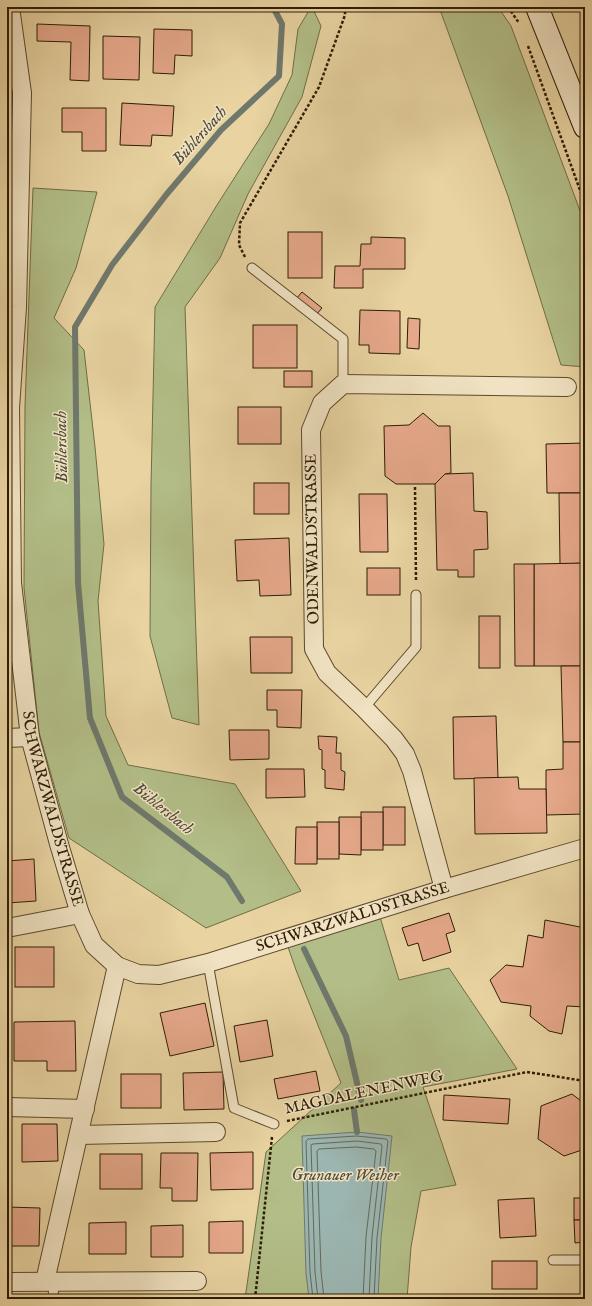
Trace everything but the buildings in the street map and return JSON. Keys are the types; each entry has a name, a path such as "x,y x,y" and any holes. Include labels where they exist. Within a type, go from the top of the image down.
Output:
{"main road":[{"path":"537,7 585,127"}],"street":[{"name":"SCHWARZWALDSTRASSE","path":"10,7 22,93 12,307 10,408 12,583 30,737 80,914 94,945 117,966 138,974 160,975 208,963 444,889 585,848"},
{"path":"343,384 567,387"},
{"name":"ODENWALDSTRASSE","path":"343,384 322,403 311,430 314,649 327,673 394,739 405,754 412,771 444,889"},
{"path":"7,738 30,737"},
{"path":"7,928 80,914"},
{"path":"50,1281 79,1135 117,966"},
{"path":"7,1107 85,1109"},
{"path":"79,1135 216,1132"},
{"path":"7,1282 197,1281"}],"lane":[{"path":"252,268 343,339 343,384"},
{"path":"364,708 416,647 416,595"},
{"path":"208,963 234,1108 274,1124"},
{"path":"553,1260 585,1260"},
{"path":"50,1281 53,1299"}],"path":[{"path":"252,268 239,245 240,223 319,87 345,15 345,7"},
{"path":"508,7 520,23"},
{"path":"528,46 585,204"},
{"path":"415,487 416,595"},
{"name":"MAGDALENENWEG","path":"254,1299 274,1124 527,1072 585,1081"}],"green space":[{"path":"311,7 321,26 302,97 248,194 220,258 185,307 199,725 172,718 150,636 151,486 155,307 217,205 269,124 292,75 298,29"},
{"path":"439,7 498,7 511,26 585,224 585,367 561,365 508,196"},
{"path":"33,188 97,192 76,268 54,318 84,350 104,544 98,601 106,716 128,765 235,784 301,891 206,928 69,838 39,732 24,588 25,406"},
{"path":"380,917 399,980 449,968 517,1069 423,1087 456,1185 421,1191 411,1247 407,1299 245,1299 266,1152 341,1083 288,947"}],"water":[{"name":"Grunauer Weiher","path":"357,1132 392,1136 381,1238 378,1299 309,1299 306,1273 302,1136"}],"waterway":[{"name":"Bühlersbach","path":"242,901 227,877 122,797 90,718 78,583 75,327 112,265 166,195 221,130 279,76 282,24 273,7"},
{"name":"Bühlersbach","path":"304,949 346,1036 361,1100"},
{"name":"Bühlersbach","path":"354,1110 357,1132"}]}
